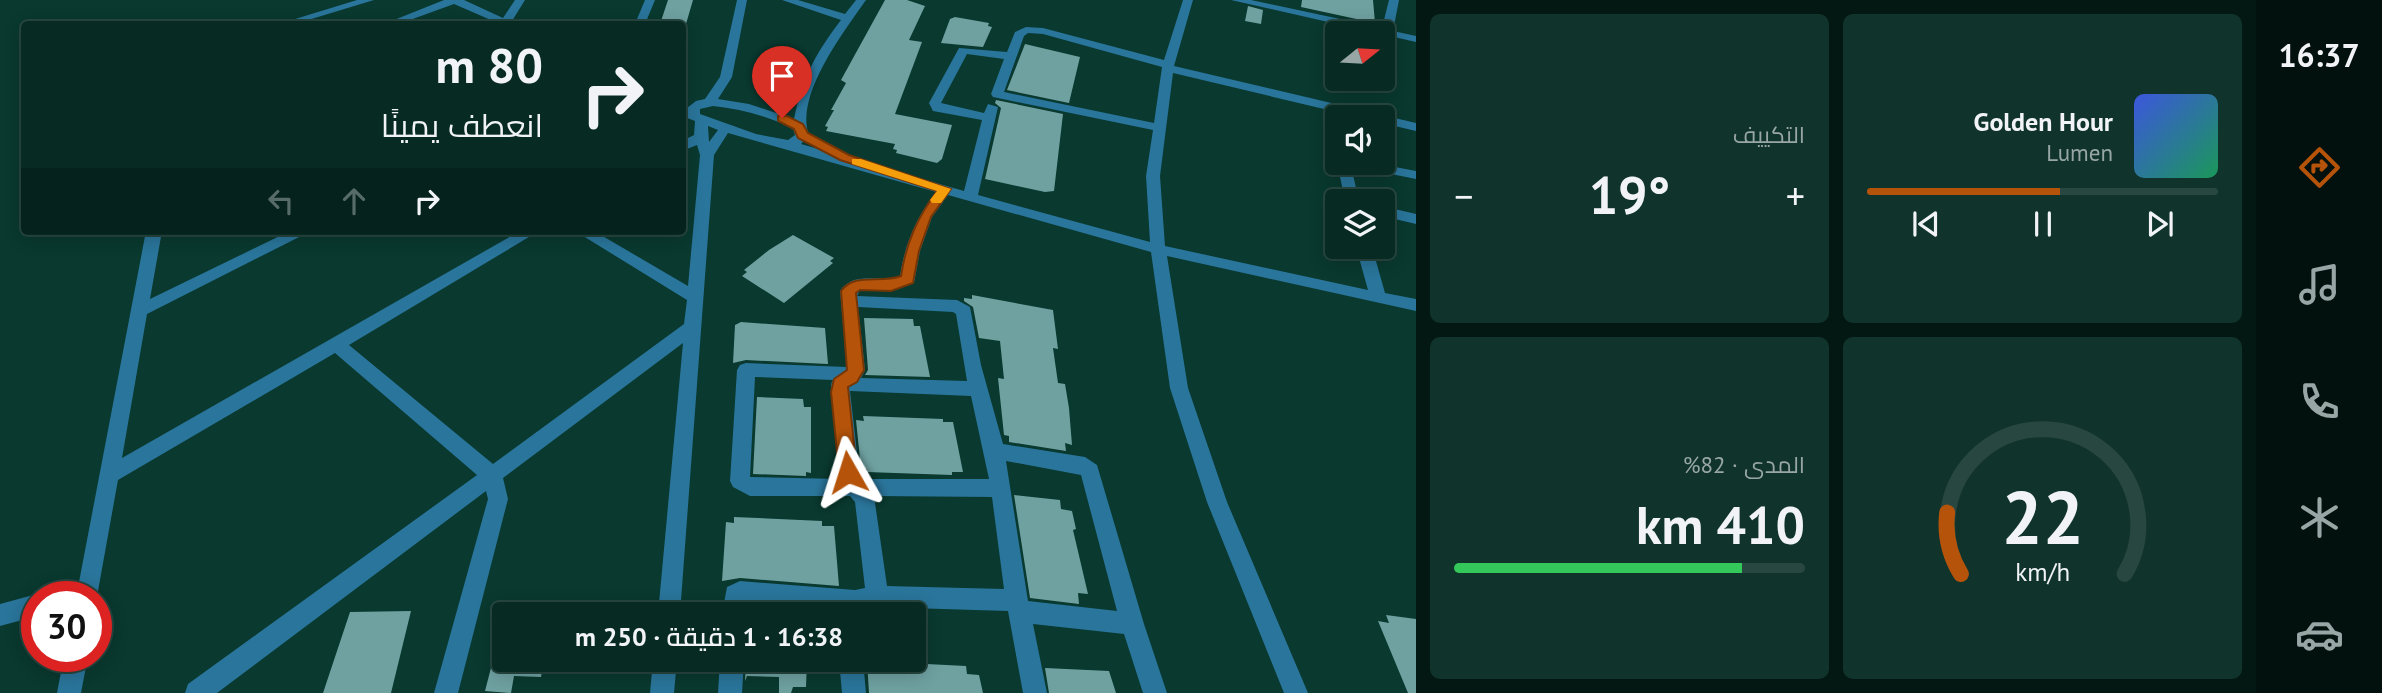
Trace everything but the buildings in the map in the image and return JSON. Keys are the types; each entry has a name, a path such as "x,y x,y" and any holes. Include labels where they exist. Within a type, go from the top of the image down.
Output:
{"street":[{"path":"296,21 369,0"},
{"path":"398,21 454,0 500,21"},
{"path":"508,21 520,0"},
{"path":"641,21 650,0"},
{"path":"731,105 726,77 742,0"},
{"path":"787,0 846,18"},
{"path":"789,144 801,131 805,96 820,57 861,0"},
{"path":"1188,0 1168,67 1153,176 1158,250 1179,388 1217,502 1296,693"},
{"path":"1236,0 1332,21"},
{"path":"1390,21 1394,0"},
{"path":"970,197 987,117 1018,34 1033,30 1325,106"},
{"path":"1395,35 1416,39"},
{"path":"987,117 938,108 935,103 963,50 1011,56"},
{"path":"697,110 726,77"},
{"path":"997,94 1160,128"},
{"path":"782,118 805,96"},
{"path":"697,110 731,105 782,118 845,158"},
{"path":"697,110 726,127 845,158 970,197 1158,250 1416,305"},
{"path":"670,602 697,299 704,146 697,110"},
{"path":"1395,122 1416,127"},
{"path":"686,147 704,146 726,127"},
{"path":"1395,172 1416,176"},
{"path":"877,596 865,499 856,489 848,472 848,291 856,284 891,285 908,279 912,251 925,216 945,189"},
{"path":"1395,214 1416,219"},
{"path":"89,581 153,235"},
{"path":"139,312 295,235"},
{"path":"108,476 524,235"},
{"path":"590,235 697,299"},
{"path":"1367,259 1378,298"},
{"path":"849,301 962,309 978,389 995,451 1018,605 1035,693"},
{"path":"197,693 694,326"},
{"path":"336,344 492,475 498,499 446,693"},
{"path":"978,389 746,370 740,481 750,487 999,488"},
{"path":"995,451 1085,465 1155,693"},
{"path":"734,602 735,595 740,592 811,602"},
{"path":"865,602 877,596 1018,605 1132,624"},
{"path":"0,615 21,609"},
{"path":"69,693 73,672"},
{"path":"662,693 664,672"},
{"path":"730,693 731,672"},
{"path":"852,672 854,693"}],"slow traffic":[{"path":"856,161 945,189 936,200"}],"route":[{"path":"782,118 799,127 802,135 845,158 945,189 925,216 912,251 908,279 891,285 856,284 848,291 856,370 840,384 839,399 848,472"}]}
